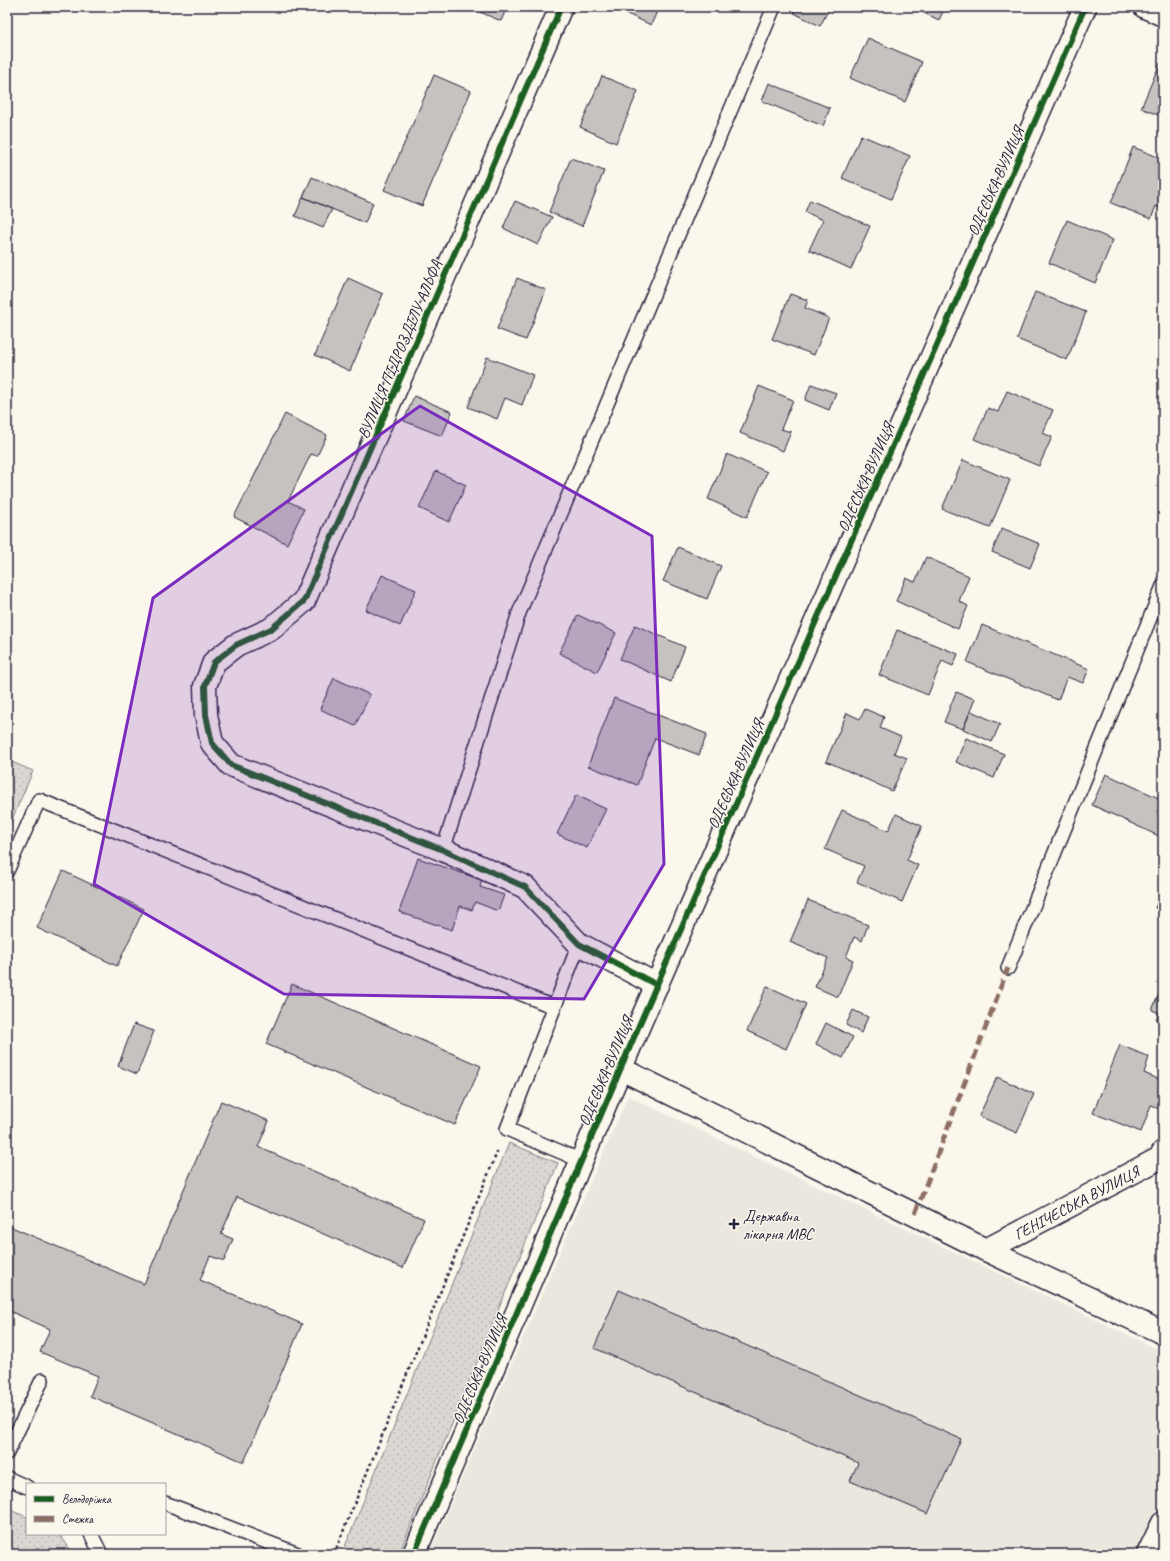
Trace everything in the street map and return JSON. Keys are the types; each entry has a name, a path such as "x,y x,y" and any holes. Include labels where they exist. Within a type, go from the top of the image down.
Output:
{"street":[{"name":"ВУЛИЦЯ ПІДРОЗДІЛУ АЛЬФА","path":"444,850 231,765 212,743 206,715 205,686 214,662 236,645 271,629 304,600 561,7"},
{"name":"ОДЕСЬКА ВУЛИЦЯ","path":"414,1554 657,985 1085,7"},
{"path":"1145,7 1163,15"},
{"path":"444,850 525,887 579,944 657,985"},
{"path":"621,1068 986,1250 1163,1333"},
{"name":"ГЕНІЧЕСЬКА ВУЛИЦЯ","path":"986,1250 1160,1158 1163,1152"},
{"path":"1148,1554 1163,1523"}],"lane":[{"path":"444,850 519,613 774,7"},
{"path":"1008,968 1163,586"},
{"path":"7,871 38,800 554,1007"},
{"path":"579,944 507,1129 582,1161"},
{"path":"7,1453 42,1380"},
{"path":"7,1478 26,1487"},
{"path":"166,1503 298,1554"},
{"path":"92,1535 101,1554"}],"path":[{"path":"334,1554 507,1129"}],"highlighted area":[{"path":"420,406 652,536 664,864 584,999 284,994 94,884 153,598"}],"shaded area":[{"path":"7,760 33,771 7,831"},
{"name":"Державна лікарня МВС","path":"628,1096 1163,1352 1163,1498 1136,1554 429,1554"},
{"path":"509,1143 558,1163 399,1554 342,1554"},
{"path":"7,1509 26,1517 26,1535 60,1535 74,1554 7,1554"}],"building":[{"path":"468,7 507,7 501,21"},
{"path":"627,7 659,7 651,25 625,13"},
{"path":"796,7 830,7 820,26 794,13"},
{"path":"911,7 945,7 939,20"},
{"path":"868,38 922,62 905,102 850,78"},
{"path":"1160,63 1163,64 1163,117 1141,108"},
{"path":"434,75 471,91 422,206 384,190"},
{"path":"602,76 638,91 616,143 580,127"},
{"path":"769,83 830,108 823,126 762,101"},
{"path":"861,135 910,156 891,199 842,178"},
{"path":"1133,147 1163,159 1163,209 1156,206 1151,219 1111,203"},
{"path":"571,158 604,171 582,226 549,212"},
{"path":"312,177 373,203 365,223 303,197"},
{"path":"303,197 332,209 323,228 295,216"},
{"path":"810,200 870,226 851,269 809,250 823,220 805,212"},
{"path":"515,201 552,217 538,245 503,228"},
{"path":"1067,220 1113,240 1095,283 1049,263"},
{"path":"348,278 383,294 350,371 315,355"},
{"path":"517,278 546,290 526,340 497,329"},
{"path":"1035,292 1086,312 1067,360 1017,339"},
{"path":"790,294 808,300 805,308 829,318 814,355 772,339"},
{"path":"487,357 533,375 522,405 505,398 497,419 468,407"},
{"path":"811,384 836,393 829,410 805,400"},
{"path":"759,386 793,400 781,429 791,432 783,451 740,433"},
{"path":"1007,391 1053,410 1043,433 1052,437 1039,466 974,439 988,408 998,412"},
{"path":"414,396 452,412 442,436 404,421"},
{"path":"285,414 327,435 317,456 311,454 288,501 304,509 287,544 234,517"},
{"path":"727,454 767,472 747,517 708,499"},
{"path":"963,460 1010,480 990,528 942,509"},
{"path":"436,471 466,485 449,522 419,508"},
{"path":"1002,528 1040,544 1030,568 992,552"},
{"path":"678,547 721,566 707,599 663,581"},
{"path":"926,557 969,576 959,601 968,606 958,629 896,601 906,578 915,582"},
{"path":"382,575 416,590 400,626 366,610"},
{"path":"578,615 616,633 597,672 559,653"},
{"path":"635,625 685,647 671,682 620,659"},
{"path":"982,625 1089,669 1083,683 1067,677 1058,700 967,662"},
{"path":"897,630 958,654 953,666 942,661 928,695 879,675"},
{"path":"334,678 370,695 355,726 320,709"},
{"path":"956,692 975,699 963,729 944,722"},
{"path":"614,698 707,734 699,755 655,738 637,785 588,766"},
{"path":"865,709 884,717 880,728 901,737 894,753 907,758 892,791 826,761 847,713 860,719"},
{"path":"971,711 1000,724 992,742 963,729"},
{"path":"966,738 1004,754 994,778 956,762"},
{"path":"1106,774 1163,800 1163,838 1092,805"},
{"path":"576,795 606,809 587,848 557,834"},
{"path":"842,810 888,831 896,814 922,826 907,860 918,865 902,902 857,882 864,866 825,849"},
{"path":"418,858 482,880 480,887 504,895 498,911 475,902 472,910 460,906 452,930 399,912"},
{"path":"63,871 144,909 117,966 37,928"},
{"path":"1163,889 1163,911 1155,908"},
{"path":"808,900 868,925 862,941 854,937 846,957 853,960 838,997 815,987 828,958 790,942"},
{"path":"292,984 481,1066 455,1125 266,1044"},
{"path":"1163,984 1163,1023 1156,1019 1159,1013 1152,1010"},
{"path":"767,986 806,1004 786,1049 747,1031"},
{"path":"853,1010 868,1017 861,1033 846,1025"},
{"path":"826,1023 853,1037 843,1058 816,1044"},
{"path":"134,1024 154,1031 137,1074 118,1066"},
{"path":"1120,1045 1149,1057 1144,1073 1163,1081 1163,1111 1151,1105 1141,1132 1093,1113"},
{"path":"997,1077 1034,1094 1017,1133 979,1116"},
{"path":"221,1101 269,1121 258,1147 424,1219 403,1268 237,1197 221,1234 233,1239 224,1261 210,1256 200,1280 302,1324 244,1462 90,1396 98,1376 40,1352 50,1329 7,1310 7,1225 144,1284"},
{"path":"619,1290 961,1439 928,1514 850,1481 858,1463 594,1348"}],"marked path":[{"path":"915,1214 1008,968"}],"cycle path":[{"path":"561,7 304,601 271,629 236,645 214,662 205,686 206,715 212,743 231,765 443,850 525,887 579,944 657,985"},
{"path":"414,1554 640,1023 1085,7"}],"place":[{"name":"Державна лікарня МВС","path":"734,1224"}]}
